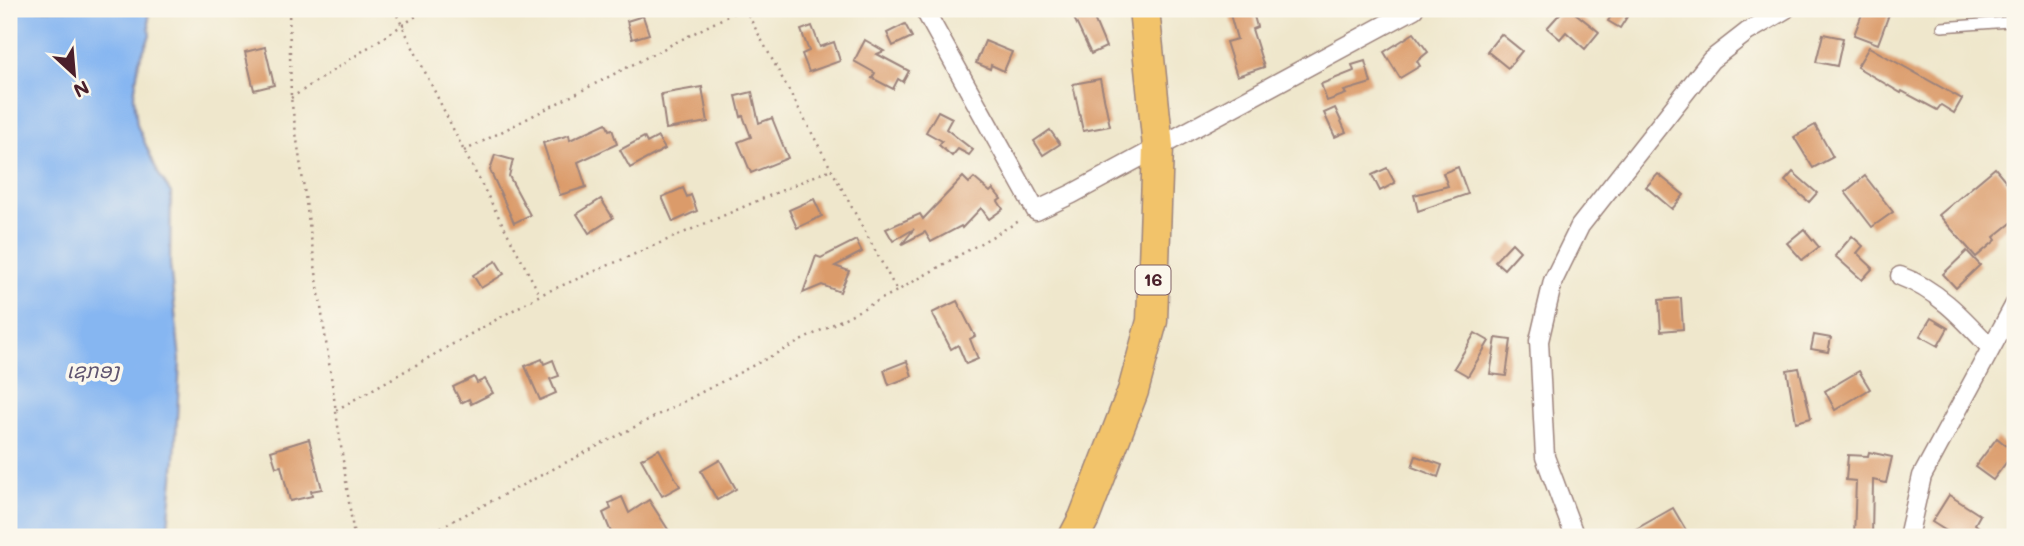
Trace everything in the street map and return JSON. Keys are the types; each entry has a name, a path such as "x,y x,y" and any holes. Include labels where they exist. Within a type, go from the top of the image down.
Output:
{"highway":[{"name":"16","path":"1074,537 1084,518 1133,391 1152,321 1158,147 1144,9"}],"street":[{"path":"924,9 1036,211 1413,9"},
{"path":"1575,537 1545,457 1539,341 1553,281 1580,226 1711,60 1747,32 1786,9"},
{"path":"1900,276 1913,281 1954,308 1990,347"},
{"path":"1908,537 1922,476 2015,304"}],"lane":[{"path":"1942,26 2008,22 2015,25"}],"path":[{"path":"289,9 291,98 354,537"},
{"path":"394,9 464,151 540,295"},
{"path":"291,98 427,9"},
{"path":"464,151 743,9 897,290"},
{"path":"336,410 540,295 831,169"},
{"path":"422,537 897,290 1036,211"}],"water":[{"name":"ເຊກອງ","path":"9,9 148,9 150,36 139,61 134,96 137,125 158,173 171,193 170,264 180,360 175,459 167,537 9,537"}],"building":[{"path":"1081,9 1090,9 1106,47 1091,54 1072,14"},
{"path":"1252,9 1257,27 1252,29 1264,67 1237,76 1226,42 1237,39 1229,11"},
{"path":"1564,9 1570,9 1599,32 1585,49 1566,32 1560,39 1547,28"},
{"path":"1616,9 1632,9 1620,28 1608,21"},
{"path":"1864,9 1891,9 1878,44 1854,35"},
{"path":"643,16 649,34 632,39 627,21"},
{"path":"905,24 912,37 893,46 887,33"},
{"path":"812,26 820,47 834,42 840,61 809,72 802,54 809,51 801,30"},
{"path":"1414,33 1428,52 1417,61 1420,66 1400,78 1384,52"},
{"path":"1501,34 1522,51 1508,68 1487,51"},
{"path":"1823,34 1843,38 1837,66 1816,62"},
{"path":"865,40 884,51 877,54 909,71 903,82 898,79 893,89 872,78 875,73 854,61"},
{"path":"985,41 1012,52 1004,71 991,65 990,69 976,63"},
{"path":"265,47 274,85 254,90 245,52"},
{"path":"1869,47 1962,99 1954,113 1941,105 1937,110 1902,91 1901,93 1857,67"},
{"path":"1365,61 1371,83 1344,91 1346,94 1327,101 1321,84 1354,71 1352,65"},
{"path":"1100,79 1110,126 1083,131 1073,84"},
{"path":"702,87 708,122 666,129 661,94"},
{"path":"752,92 759,123 772,118 788,158 751,173 738,142 751,137 743,116 741,117 736,96"},
{"path":"1335,108 1346,132 1335,137 1324,113"},
{"path":"938,111 952,118 946,129 973,150 969,155 958,149 952,156 939,145 942,141 926,132"},
{"path":"606,123 609,130 612,129 617,144 578,162 586,187 560,195 543,143 569,135 570,140"},
{"path":"1815,125 1833,157 1813,168 1794,137"},
{"path":"1050,130 1060,144 1043,155 1034,141"},
{"path":"644,137 647,143 658,137 665,149 630,168 620,150"},
{"path":"495,155 513,160 509,176 530,215 514,223 490,170"},
{"path":"1458,167 1468,194 1418,211 1414,195 1448,186 1443,173"},
{"path":"1387,168 1395,183 1380,191 1372,175"},
{"path":"1995,168 2015,192 2015,220 1994,237 1996,240 1976,257 1939,215"},
{"path":"1793,172 1817,193 1809,202 1785,181"},
{"path":"1658,174 1684,195 1672,209 1646,187"},
{"path":"1865,176 1893,212 1872,227 1845,192"},
{"path":"963,177 969,183 974,178 990,192 993,189 1001,199 998,201 1003,209 989,219 981,208 962,228 961,226 931,242 925,232 902,244 914,229 893,241 886,229 920,214 923,219"},
{"path":"683,188 687,197 691,195 697,211 673,222 662,197"},
{"path":"601,199 613,218 589,233 577,214"},
{"path":"814,199 822,216 797,228 789,210"},
{"path":"1804,229 1819,247 1802,260 1787,243"},
{"path":"1852,236 1863,246 1857,253 1873,268 1862,280 1835,256"},
{"path":"856,240 862,252 835,266 849,271 840,292 822,285 803,293 816,256 821,258"},
{"path":"1512,243 1520,251 1504,269 1495,261"},
{"path":"1967,251 1980,265 1956,288 1943,274"},
{"path":"496,261 504,274 481,288 473,275"},
{"path":"1681,298 1683,329 1661,331 1659,300"},
{"path":"957,301 975,336 970,339 978,359 966,364 958,345 951,349 932,313"},
{"path":"1931,318 1948,328 1938,346 1920,336"},
{"path":"1475,333 1489,341 1468,376 1454,368"},
{"path":"1814,335 1831,338 1828,352 1811,349"},
{"path":"1496,338 1511,340 1506,376 1490,374"},
{"path":"542,359 544,364 553,360 559,376 550,379 556,393 540,400 525,366"},
{"path":"907,361 912,376 889,385 884,370"},
{"path":"1799,368 1811,418 1796,422 1787,370"},
{"path":"1859,371 1870,389 1835,410 1825,391"},
{"path":"474,377 477,383 485,379 493,393 471,404 469,399 461,403 453,387"},
{"path":"1997,438 2014,452 1993,480 1975,467"},
{"path":"309,439 322,489 311,491 312,496 290,501 281,466 276,467 271,451"},
{"path":"659,449 680,486 662,496 641,459"},
{"path":"1869,452 1892,457 1886,483 1873,480 1872,537 1854,537 1856,481 1846,480 1848,455 1868,456"},
{"path":"1416,456 1442,465 1438,477 1412,467"},
{"path":"720,460 736,489 717,500 701,471"},
{"path":"1949,495 1980,515 1975,524 1989,537 1956,537 1932,522"},
{"path":"622,497 629,513 649,500 673,537 613,537 603,513 611,509 609,503"},
{"path":"1673,508 1690,537 1622,537"}]}
